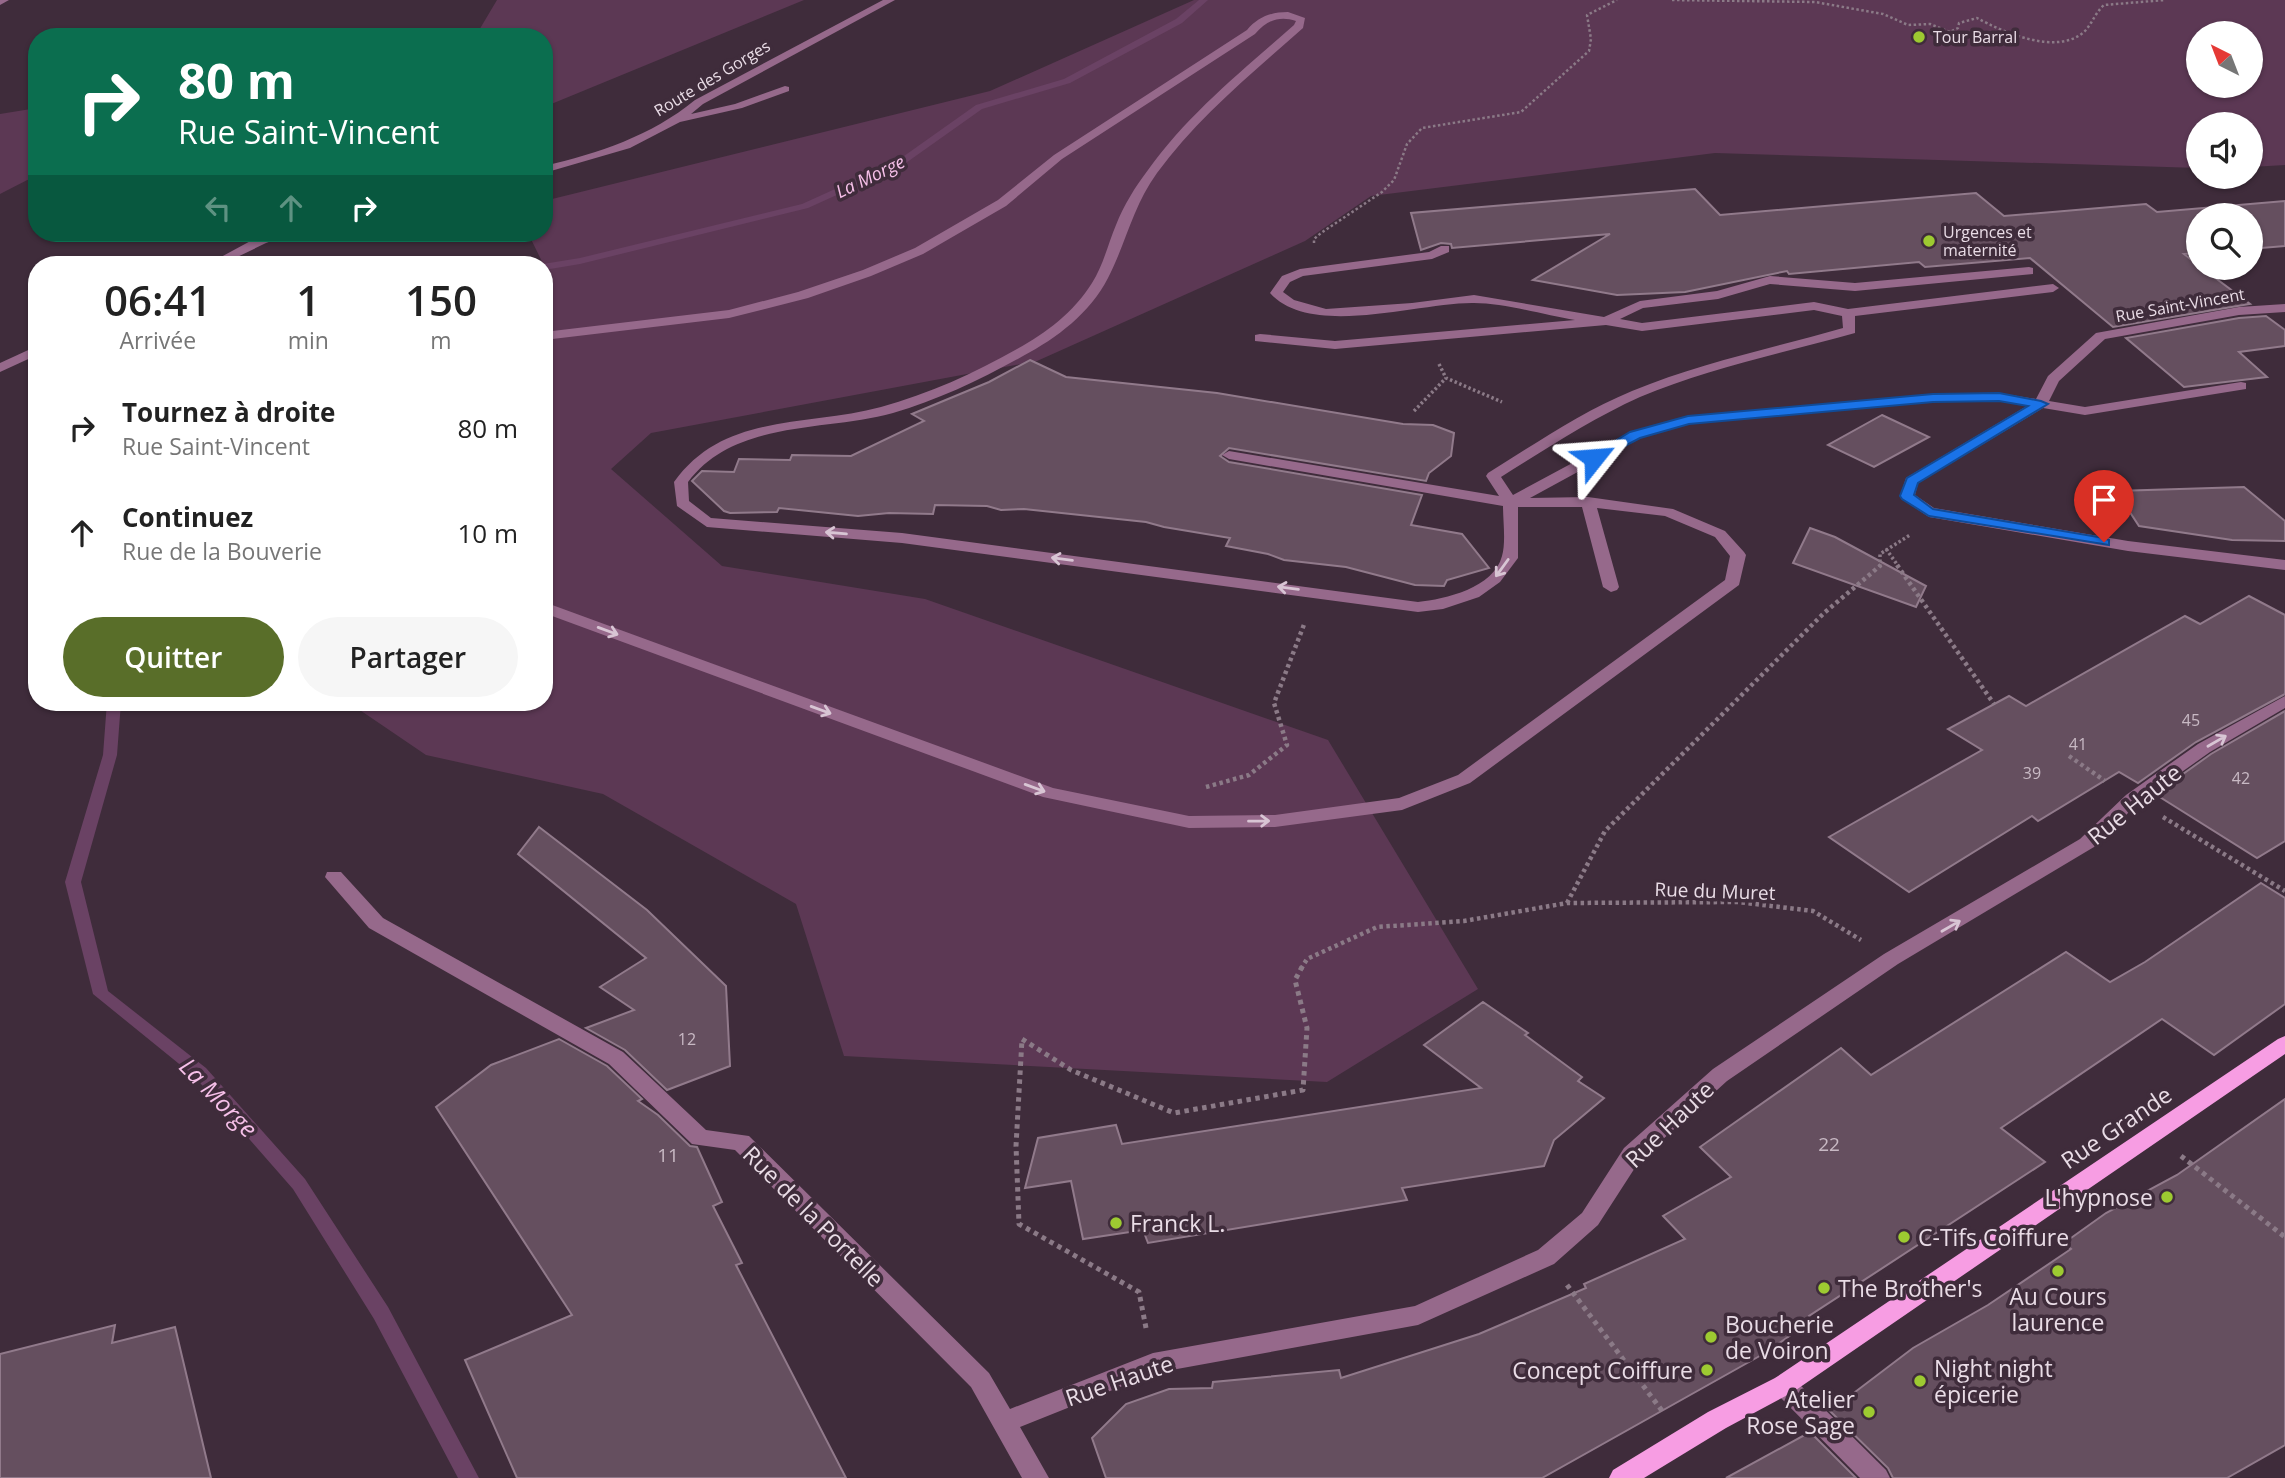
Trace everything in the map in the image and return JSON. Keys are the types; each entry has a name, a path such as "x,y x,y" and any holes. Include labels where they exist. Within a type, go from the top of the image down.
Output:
{"main road":[{"name":"Rue Grande","path":"1622,1478 1717,1420 1784,1385 2285,1044"}],"street":[{"name":"Route des Gorges","path":"553,168 583,162 676,120 699,102 890,0"},
{"path":"553,335 729,314 803,295 867,273 919,251 1002,203 1058,157 1251,32 1257,24 1281,15 1294,16 1301,20 1299,26 1218,99 1170,150 1137,195 1100,280 1078,310 1042,340 989,370 890,409 863,416 768,429 724,445 698,461 681,482 682,503 707,522 902,538 1418,607 1443,604 1473,594 1494,579 1510,558 1511,503 1493,476 1583,419 1653,387 1714,366 1850,330 1848,313"},
{"path":"676,120 738,106 785,89"},
{"path":"230,256 258,242"},
{"path":"1445,248 1432,255 1300,274 1286,279 1276,293 1289,303 1326,313 1412,307 1474,299 1642,327 1814,306 1848,313 2053,288"},
{"path":"1259,338 1335,345 1606,321 1640,304 1718,295 1770,280 1854,287 2029,271"},
{"name":"Rue Saint-Vincent","path":"2041,404 2053,379 2101,336 2239,311 2285,308"},
{"path":"0,368 28,354"},
{"path":"1511,503 1635,435 1688,420 1933,398 1999,397 2085,411 2241,386"},
{"path":"2041,404 1911,481 1907,496 1929,512 2128,546 2285,565"},
{"path":"553,610 1049,793 1189,822 1275,821 1402,804 1464,779 1733,582 1738,555 1720,534 1668,512 1588,502 1511,503 1229,455"},
{"path":"1588,502 1611,587"},
{"name":"Rue Haute","path":"1006,1422 1153,1363 1418,1315 1546,1256 1590,1219 1632,1154 1720,1075 1891,959 2087,843 2132,799 2204,748 2285,701"},
{"name":"Rue de la Portelle","path":"334,877 376,923 616,1058 700,1138 741,1142 980,1380 1036,1478"},
{"path":"1784,1385 1877,1478"}],"path":[{"path":"1382,191 1394,180 1407,144 1422,128 1521,112 1589,51 1591,39 1587,15 1617,0"},
{"path":"1672,0 1815,2 1883,14 1908,25 1930,24 1950,32 1958,28 1959,23 1977,18 2010,35 2052,41 2079,35 2091,24 2097,10 2104,5 2165,0"},
{"path":"1414,411 1446,377 1502,402"},
{"path":"1567,903 1605,831 1815,621 1881,566 1880,554 1928,522 1929,512"},
{"path":"1886,549 1994,704"},
{"path":"1189,822 1196,790 1249,775 1287,745 1274,703 1317,592"},
{"path":"2069,756 2132,799 2285,891"},
{"name":"Rue du Muret","path":"1153,1363 1139,1292 1020,1224 1016,1146 1022,1039 1071,1070 1174,1113 1303,1090 1307,1028 1295,980 1307,959 1377,928 1464,920 1567,903 1738,902 1814,911 1891,959"},
{"path":"2153,1134 2285,1237"},
{"path":"1546,1256 1684,1441"}],"shaded area":[{"path":"497,0 804,0 553,103 553,28 480,28"},
{"path":"1194,0 2285,0 2285,165 2263,166 2263,112 2186,112 2186,168 1715,153 1371,196 1305,241 1037,361 651,433 611,469 722,566 925,599 1328,740 1478,989 1327,1082 844,1056 796,904 603,794 426,755 361,711 553,711 553,256 539,256 532,242 553,242 553,199 990,91"},
{"path":"28,109 28,180 0,194 0,114"}],"building":[{"name":"Urgences et maternité","path":"1695,189 1720,215 1976,193 2004,216 2146,204 2157,212 2186,210 2186,280 2218,280 2250,304 2113,327 2030,258 1925,267 1919,262 1789,274 1787,271 1685,292 1617,295 1533,280 1610,234 1452,248 1451,244 1441,243 1421,250 1411,213"},
{"name":"Urgences et maternité","path":"2285,201 2285,246 2263,248 2262,203"},
{"path":"2266,316 2285,330 2285,346 2239,352 2267,377 2184,387 2126,338 2239,318"},
{"path":"1030,360 1066,377 1217,393 1403,424 1433,425 1454,433 1451,456 1429,473 1426,481 1229,448 1220,456 1229,462 1422,495 1411,525 1462,534 1489,568 1447,580 1444,586 1415,585 1346,567 1284,560 1226,546 1230,538 1146,522 1024,509 1001,510 987,506 935,505 933,514 889,513 858,516 779,508 777,512 730,513 724,511 692,481 702,471 734,472 739,459 790,460 792,455 851,456 924,421 912,414 989,382"},
{"path":"1882,415 1929,437 1874,467 1828,445"},
{"path":"2244,487 2285,521 2285,541 2232,540 2139,526 2116,491"},
{"path":"1810,528 1835,537 1926,586 1916,607 1793,563"},
{"path":"2249,596 2285,615 2285,694 2196,742 2138,783 2119,772 2038,821 2032,816 1909,892 1829,837 1982,750 1948,729 2009,696 2026,706 2185,616 2200,624"},
{"path":"2285,711 2285,841 2257,858 2155,794 2211,754"},
{"path":"539,827 647,910 726,986 730,1066 667,1090 625,1050 586,1028 634,1010 600,987 646,958 518,854"},
{"path":"2261,883 2285,898 2285,1004 2214,1055 2162,1019 2001,1128 2045,1162 1809,1316 1811,1321 1765,1353 1542,1478 1106,1478 1092,1438 1126,1404 1169,1389 1212,1388 1213,1382 1339,1370 1341,1378 1479,1334 1586,1288 1584,1284 1685,1239 1663,1216 1731,1177 1700,1147 1841,1048 1871,1075 2066,952 2110,982 2145,962"},
{"path":"1483,1002 1528,1033 1525,1035 1582,1077 1578,1081 1604,1098 1554,1140 1544,1166 1402,1188 1407,1200 1148,1243 1143,1230 1083,1239 1071,1181 1025,1188 1038,1138 1116,1125 1122,1144 1481,1088 1424,1045"},
{"path":"559,1039 607,1066 642,1099 638,1101 658,1115 690,1146 697,1147 722,1202 713,1206 742,1263 736,1265 846,1478 517,1478 465,1360 572,1315 436,1107 491,1065"},
{"path":"2285,1099 2285,1445 2227,1478 1893,1478 1888,1468 1830,1411 1913,1348 1988,1305 2071,1249 2064,1243 2106,1213 2177,1175"},
{"path":"115,1325 112,1343 175,1327 211,1478 0,1478 0,1354"},
{"path":"1810,1432 1856,1478 1726,1478"}],"waterway":[{"name":"La Morge","path":"553,266 805,206 900,163 979,107 1067,81 1179,21 1204,0"},
{"name":"La Morge","path":"113,711 110,755 73,882 101,994 200,1072 299,1184 381,1313 469,1478"}],"place":[{"name":"Tour Barral","path":"1919,37"},
{"name":"Urgences et maternité","path":"1929,241"},
{"name":"L'hypnose","path":"2167,1197"},
{"name":"Franck L.","path":"1116,1223"},
{"name":"C-Tifs Coiffure","path":"1904,1237"},
{"name":"Au Cours laurence","path":"2058,1271"},
{"name":"The Brother's","path":"1824,1288"},
{"name":"Boucherie de Voiron","path":"1711,1337"},
{"name":"Concept Coiffure","path":"1707,1370"},
{"name":"Night night épicerie","path":"1920,1381"},
{"name":"Atelier Rose Sage","path":"1869,1412"}],"route":[{"path":"1594,458 1635,435 1688,420 1933,398 1999,397 2041,404 1911,481 1907,496 1929,512 2104,542"}]}
